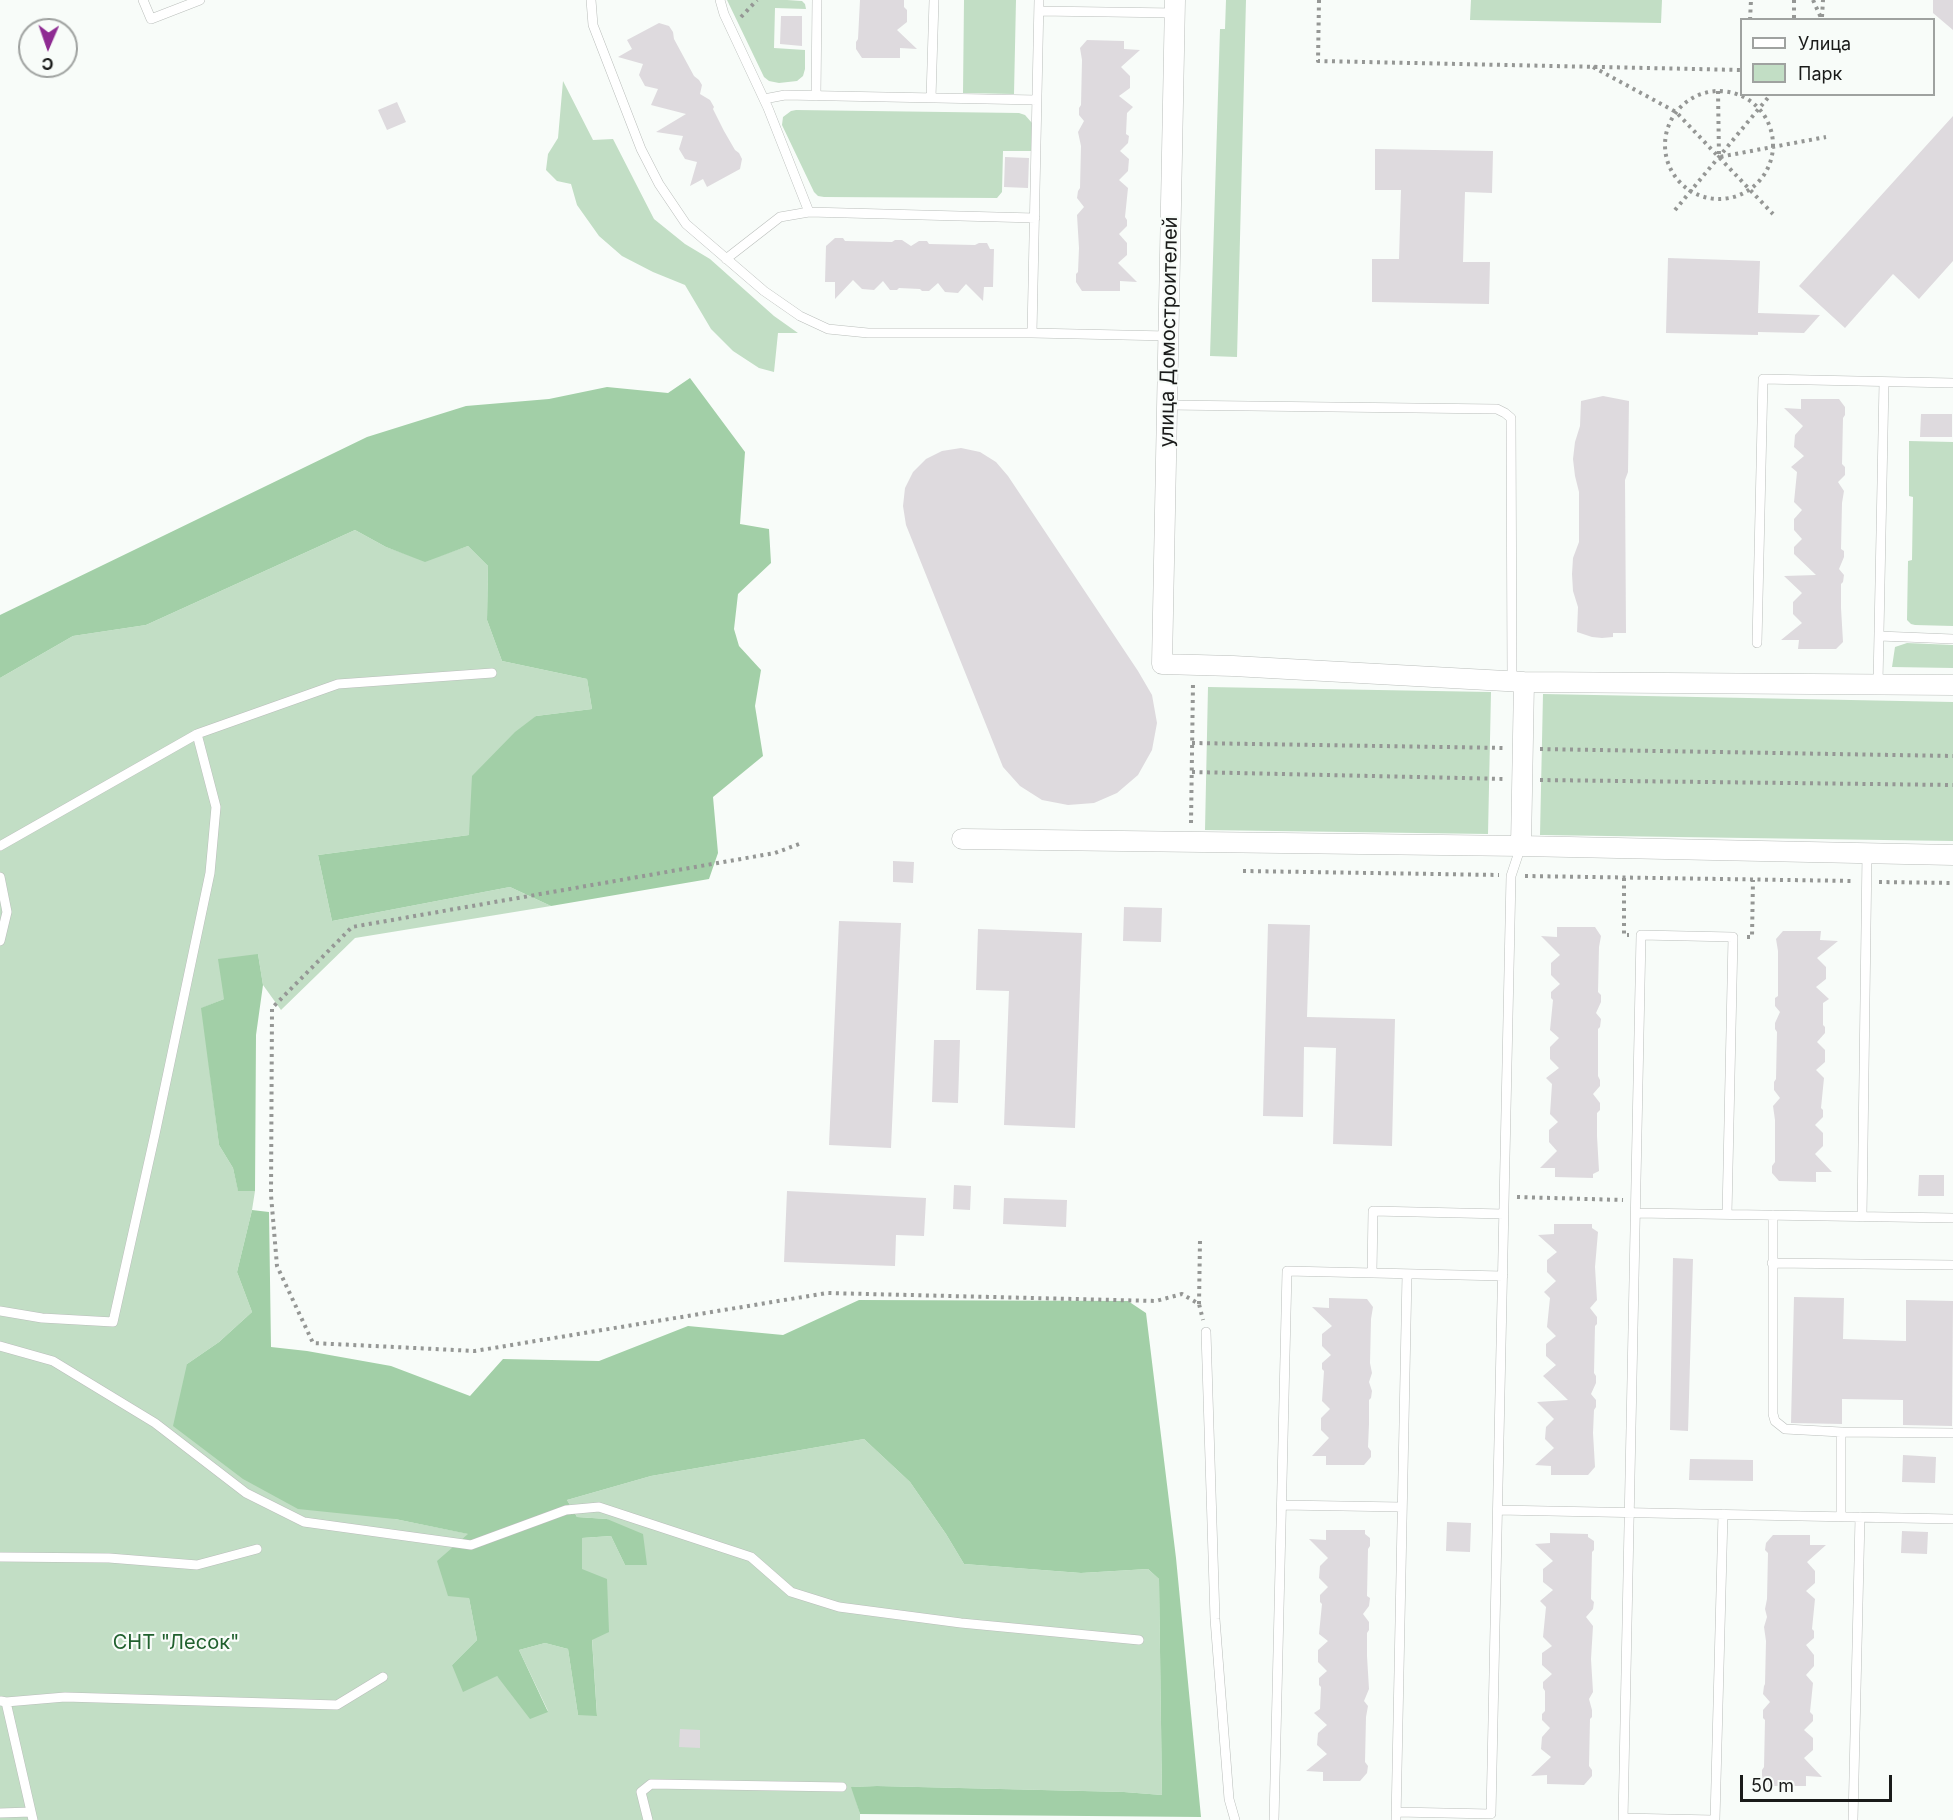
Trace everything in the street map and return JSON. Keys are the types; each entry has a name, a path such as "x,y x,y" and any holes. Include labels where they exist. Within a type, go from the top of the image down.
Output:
{"street":[{"name":"улица Домостроителей","path":"1175,7 1162,664 1194,665"},
{"path":"1194,665 1518,682 1953,685"},
{"path":"1518,682 1522,749 1521,846"},
{"path":"962,839 1521,846 1953,855"}],"lane":[{"path":"144,0 151,19 200,0"},
{"path":"591,0 593,25 637,139 658,184 686,224 764,291 800,316 828,329 868,333 1168,336"},
{"path":"720,0 724,14 764,99 809,212"},
{"path":"816,96 817,0"},
{"path":"931,98 934,0"},
{"path":"1032,333 1039,0"},
{"path":"1039,11 1175,7"},
{"path":"764,99 785,95 1037,100"},
{"path":"726,259 780,217 809,212 1035,218"},
{"path":"1757,643 1763,380 1953,383"},
{"path":"1878,683 1884,382"},
{"path":"1167,405 1497,409 1505,413 1511,418 1518,682"},
{"path":"1879,636 1953,639"},
{"path":"0,846 197,734 338,684 492,673"},
{"path":"0,1311 42,1318 113,1322 210,873 216,807 197,734"},
{"path":"1407,1274 1396,1816 1491,1814 1511,876 1521,846"},
{"path":"1862,1217 1867,854"},
{"path":"0,877 7,912 0,940"},
{"path":"1723,1514 1714,1820 1623,1819 1641,935 1733,937 1727,1214"},
{"path":"1372,1273 1373,1211 1504,1214"},
{"path":"1635,1213 1953,1218"},
{"path":"1773,1215 1773,1414 1775,1421 1785,1430 1953,1433"},
{"path":"1772,1263 1953,1265"},
{"path":"1274,1820 1287,1271 1503,1276"},
{"path":"1206,1332 1215,1619 1229,1799 1235,1820"},
{"path":"0,1346 54,1360 155,1423 246,1493 304,1522 471,1545 566,1510 599,1507 751,1557 791,1592 839,1607 961,1623 1139,1640"},
{"path":"1841,1432 1841,1517"},
{"path":"1282,1505 1402,1507"},
{"path":"1498,1510 1953,1519"},
{"path":"1853,1820 1860,1517"},
{"path":"0,1557 109,1558 197,1565 257,1549"},
{"path":"0,1813 32,1816 3,1701 65,1697 337,1705 383,1677"},
{"path":"648,1820 641,1792 651,1784 842,1787"}],"path":[{"path":"731,29 757,0"},
{"path":"1319,0 1318,61 1740,70"},
{"path":"1750,0 1750,18"},
{"path":"1794,0 1794,18"},
{"path":"1814,0 1822,18"},
{"path":"1822,18 1823,0"},
{"path":"1593,67 1676,112 1773,213"},
{"path":"1718,91 1719,157"},
{"path":"1740,95 1718,91 1696,96 1676,112 1670,122 1665,150 1671,172 1690,192 1702,198 1718,200 1734,197 1751,190 1766,174 1773,147 1772,130 1760,109 1741,96"},
{"path":"1675,210 1770,96"},
{"path":"1719,157 1826,137"},
{"path":"1191,843 1194,665"},
{"path":"1192,742 1953,756"},
{"path":"1192,772 1522,780 1953,785"},
{"path":"799,844 775,853 352,927 272,1008 271,1195 277,1266 313,1343 475,1351 827,1293 1156,1301 1182,1294 1199,1304"},
{"path":"1244,871 1953,883"},
{"path":"1624,878 1624,935 1641,935"},
{"path":"1733,937 1752,937 1753,880"},
{"path":"1504,1197 1636,1201"},
{"path":"1200,1240 1199,1304 1206,1332"}],"green space":[{"path":"727,0 787,0 802,1 805,4 806,9 775,8 774,48 805,50 803,76 797,81 779,83 769,81 764,77"},
{"path":"964,0 1016,0 1014,94 963,93"},
{"path":"1226,0 1246,0 1237,357 1210,356 1220,29 1225,29"},
{"path":"1471,0 1662,0 1661,23 1470,20"},
{"path":"563,81 593,140 613,139 654,219 685,244 710,259 774,316 798,333 778,333 774,372 759,368 733,351 711,329 685,285 622,256 599,236 577,205 571,184 557,181 546,170 548,154 558,138"},
{"path":"796,110 1019,113 1025,115 1032,123 1032,151 1003,151 1002,192 997,198 818,196 782,125 783,117"},
{"path":"690,378 745,452 740,524 769,529 771,563 738,594 734,629 739,646 761,670 755,706 763,756 713,797 718,853 709,879 551,906 510,887 332,921 318,855 469,835 472,776 515,732 536,716 592,709 587,679 502,661 487,620 488,566 468,546 425,562 386,547 355,530 146,625 73,636 0,678 0,615 367,437 466,406 549,399 607,387 668,393"},
{"path":"1909,441 1953,442 1953,626 1915,625 1907,620 1908,561 1912,560 1913,497 1909,496"},
{"name":"СНТ \"Лесок\"","path":"355,530 386,547 425,561 468,546 488,566 487,620 502,661 587,679 592,709 536,716 469,835 318,855 332,921 510,887 551,906 355,938 281,1010 263,985 258,954 224,999 202,1008 219,1145 233,1168 238,1190 255,1191 237,1272 252,1312 219,1342 187,1364 395,1519 469,1534 469,1598 477,1640 452,1665 497,1676 548,1711 519,1650 545,1643 568,1649 578,1715 597,1715 592,1639 582,1569 582,1538 611,1536 625,1565 646,1564 607,1519 577,1517 567,1500 651,1476 864,1439 910,1482 964,1564 1081,1573 1148,1569 1159,1579 1162,1795 1124,1792 852,1787 860,1820 0,1820 0,678 73,636 146,625"},
{"path":"1907,643 1953,645 1953,668 1892,667 1895,647"},
{"path":"1208,687 1491,692 1488,834 1205,830"},
{"path":"1543,694 1953,702 1953,841 1540,835"},
{"path":"258,954 263,985 256,1035 255,1191 238,1191 233,1168 219,1145 201,1008 224,999 218,959"},
{"path":"252,1210 269,1212 271,1347 391,1366 470,1396 503,1359 599,1361 688,1326 783,1335 859,1300 1128,1301 1146,1313 1176,1558 1201,1817 860,1814 851,1787 1124,1792 1162,1795 1159,1579 1148,1569 1081,1573 964,1564 910,1482 864,1439 651,1476 567,1500 577,1517 607,1519 643,1534 647,1565 625,1565 611,1536 582,1538 582,1569 607,1579 609,1632 592,1640 597,1716 578,1715 568,1649 545,1643 519,1650 548,1712 530,1719 497,1676 463,1692 452,1665 477,1640 469,1598 448,1596 437,1561 468,1534 395,1519 298,1509 243,1479 173,1426 187,1364 219,1342 252,1312 237,1272"}],"building":[{"path":"860,0 904,0 907,22 897,30 917,49 900,48 900,58 862,58 856,49"},
{"path":"1933,0 1953,0 1953,30 1933,13"},
{"path":"781,16 802,16 802,46 780,44"},
{"path":"659,23 669,26 673,32 674,39 694,76 702,85 700,94 710,100 724,131 742,159 740,169 707,187 703,179 690,186 697,162 685,159 679,149 683,136 656,132 686,114 651,105 658,89 645,86 639,75 643,64 618,57 632,49 627,40"},
{"path":"1087,40 1124,41 1124,49 1140,50 1121,67 1130,76 1130,88 1119,96 1133,107 1127,113 1128,143 1120,151 1129,159 1128,171 1119,180 1128,188 1125,217 1127,226 1119,234 1127,243 1127,255 1118,263 1137,282 1120,281 1120,291 1082,291 1076,282 1079,248 1077,215 1084,207 1077,198 1080,188 1081,146 1078,132 1084,121 1079,115 1082,60 1080,48"},
{"path":"397,102 406,122 387,130 378,110"},
{"path":"1953,116 1953,261 1919,299 1893,274 1845,328 1799,286"},
{"path":"1375,149 1493,151 1492,193 1465,192 1463,262 1490,262 1489,304 1372,302 1372,259 1399,259 1401,190 1375,190"},
{"path":"1005,157 1029,158 1028,188 1004,187"},
{"path":"835,238 843,238 845,241 892,242 902,240 911,246 919,241 927,241 929,244 987,243 990,249 994,249 993,287 984,287 983,301 966,284 958,293 945,292 938,283 929,291 899,288 890,290 883,281 874,290 862,289 853,280 835,299 835,282 825,282 826,246"},
{"path":"1668,258 1760,261 1758,313 1820,315 1804,333 1758,332 1758,335 1666,333"},
{"path":"1603,396 1629,401 1628,472 1625,480 1626,633 1613,633 1613,637 1602,638 1577,632 1578,607 1573,591 1572,574 1573,558 1579,542 1579,492 1573,459 1580,426 1581,401"},
{"path":"1801,399 1839,399 1845,407 1842,464 1845,467 1845,475 1838,482 1844,491 1841,549 1844,551 1844,557 1839,569 1844,575 1841,584 1843,642 1836,649 1798,649 1799,640 1781,640 1802,623 1793,614 1793,602 1802,593 1784,576 1816,575 1794,554 1794,547 1802,539 1794,530 1794,519 1802,510 1794,502 1797,472 1791,467 1804,456 1794,447 1795,435 1803,426 1784,408 1801,409"},
{"path":"1921,414 1952,414 1952,437 1920,437"},
{"path":"961,448 980,452 996,462 1008,476 1152,695 1157,723 1152,750 1138,775 1117,793 1094,803 1068,805 1042,800 1020,786 1003,767 906,525 903,506 905,488 913,472 926,459 942,451"},
{"path":"893,861 914,862 913,883 893,882"},
{"path":"1124,907 1162,908 1161,942 1123,941"},
{"path":"839,921 901,923 891,1148 829,1145"},
{"path":"1268,924 1310,925 1307,1017 1395,1019 1392,1146 1333,1144 1336,1048 1304,1047 1303,1117 1263,1116"},
{"path":"1557,927 1595,927 1601,936 1598,992 1601,995 1601,1002 1596,1013 1601,1019 1598,1029 1600,1086 1593,1094 1600,1103 1600,1110 1597,1113 1599,1171 1593,1174 1593,1178 1555,1177 1555,1168 1540,1168 1557,1151 1549,1142 1549,1130 1558,1122 1550,1114 1552,1084 1546,1078 1559,1068 1550,1059 1550,1047 1559,1038 1550,1030 1553,1000 1551,992 1560,984 1551,975 1551,963 1560,955 1541,936 1557,937"},
{"path":"978,929 1082,933 1075,1128 1004,1125 1009,991 976,990"},
{"path":"1783,931 1821,931 1820,940 1838,941 1817,958 1826,967 1826,979 1816,987 1829,999 1823,1003 1825,1033 1817,1042 1825,1050 1825,1062 1816,1070 1824,1078 1821,1108 1823,1117 1815,1125 1823,1133 1823,1146 1815,1154 1832,1172 1816,1172 1816,1182 1779,1181 1772,1173 1772,1166 1775,1162 1773,1106 1780,1098 1774,1090 1777,1032 1775,1023 1780,1012 1775,1006 1775,998 1778,996 1776,939"},
{"path":"934,1040 960,1040 958,1103 932,1102"},
{"path":"1919,1175 1944,1175 1944,1196 1918,1196"},
{"path":"954,1185 971,1186 970,1210 953,1209"},
{"path":"787,1191 926,1198 924,1236 896,1235 895,1266 784,1262"},
{"path":"1004,1198 1067,1200 1066,1227 1003,1224"},
{"path":"1554,1224 1592,1224 1592,1228 1598,1232 1595,1267 1597,1300 1590,1308 1597,1317 1594,1373 1596,1383 1591,1394 1596,1400 1593,1433 1595,1467 1588,1475 1551,1475 1551,1466 1535,1465 1554,1448 1545,1439 1546,1427 1554,1419 1537,1402 1568,1400 1543,1376 1556,1365 1546,1356 1546,1344 1556,1336 1547,1327 1550,1298 1544,1292 1556,1281 1547,1272 1547,1260 1557,1252 1538,1235 1554,1234"},
{"path":"1673,1258 1693,1259 1688,1431 1670,1430"},
{"path":"1794,1297 1844,1298 1843,1339 1906,1341 1906,1300 1953,1301 1952,1426 1903,1425 1903,1400 1842,1399 1842,1424 1791,1423"},
{"path":"1329,1298 1367,1299 1373,1307 1370,1363 1372,1373 1369,1382 1372,1391 1369,1400 1368,1447 1371,1457 1364,1465 1326,1465 1326,1456 1312,1456 1329,1438 1321,1430 1321,1418 1330,1409 1322,1401 1324,1371 1322,1363 1331,1355 1322,1346 1322,1334 1332,1326 1312,1307 1329,1308"},
{"path":"1903,1455 1936,1457 1935,1483 1902,1482"},
{"path":"1690,1459 1753,1460 1753,1481 1689,1480"},
{"path":"1447,1522 1471,1523 1470,1552 1446,1551"},
{"path":"1326,1530 1365,1530 1365,1534 1370,1538 1367,1596 1370,1598 1369,1606 1363,1614 1369,1622 1367,1656 1369,1689 1364,1701 1368,1706 1365,1762 1368,1766 1367,1773 1360,1781 1323,1781 1323,1772 1306,1771 1327,1754 1317,1745 1318,1733 1327,1725 1314,1713 1320,1709 1319,1678 1327,1671 1318,1662 1318,1650 1328,1641 1319,1634 1322,1604 1320,1595 1328,1587 1319,1578 1320,1566 1328,1558 1309,1539 1326,1540"},
{"path":"1902,1531 1928,1532 1927,1554 1901,1553"},
{"path":"1550,1533 1588,1534 1588,1537 1594,1541 1591,1599 1594,1602 1593,1609 1586,1617 1593,1626 1591,1659 1593,1692 1589,1699 1592,1717 1590,1719 1589,1766 1592,1776 1584,1785 1547,1784 1547,1775 1531,1776 1551,1757 1541,1749 1542,1737 1550,1728 1542,1720 1542,1714 1545,1711 1543,1682 1552,1674 1542,1665 1542,1653 1552,1646 1543,1637 1546,1607 1540,1601 1553,1590 1543,1582 1543,1569 1553,1561 1535,1544 1550,1543"},
{"path":"1773,1535 1810,1535 1810,1545 1826,1545 1807,1562 1815,1571 1815,1583 1806,1591 1815,1599 1812,1629 1814,1638 1806,1645 1814,1655 1814,1666 1806,1675 1813,1683 1810,1712 1813,1715 1813,1721 1804,1730 1813,1738 1813,1750 1804,1758 1822,1777 1806,1776 1806,1786 1768,1786 1768,1782 1762,1778 1765,1720 1763,1710 1770,1702 1763,1694 1768,1553 1765,1550 1766,1543"},
{"path":"680,1729 700,1730 700,1748 679,1747"}]}
